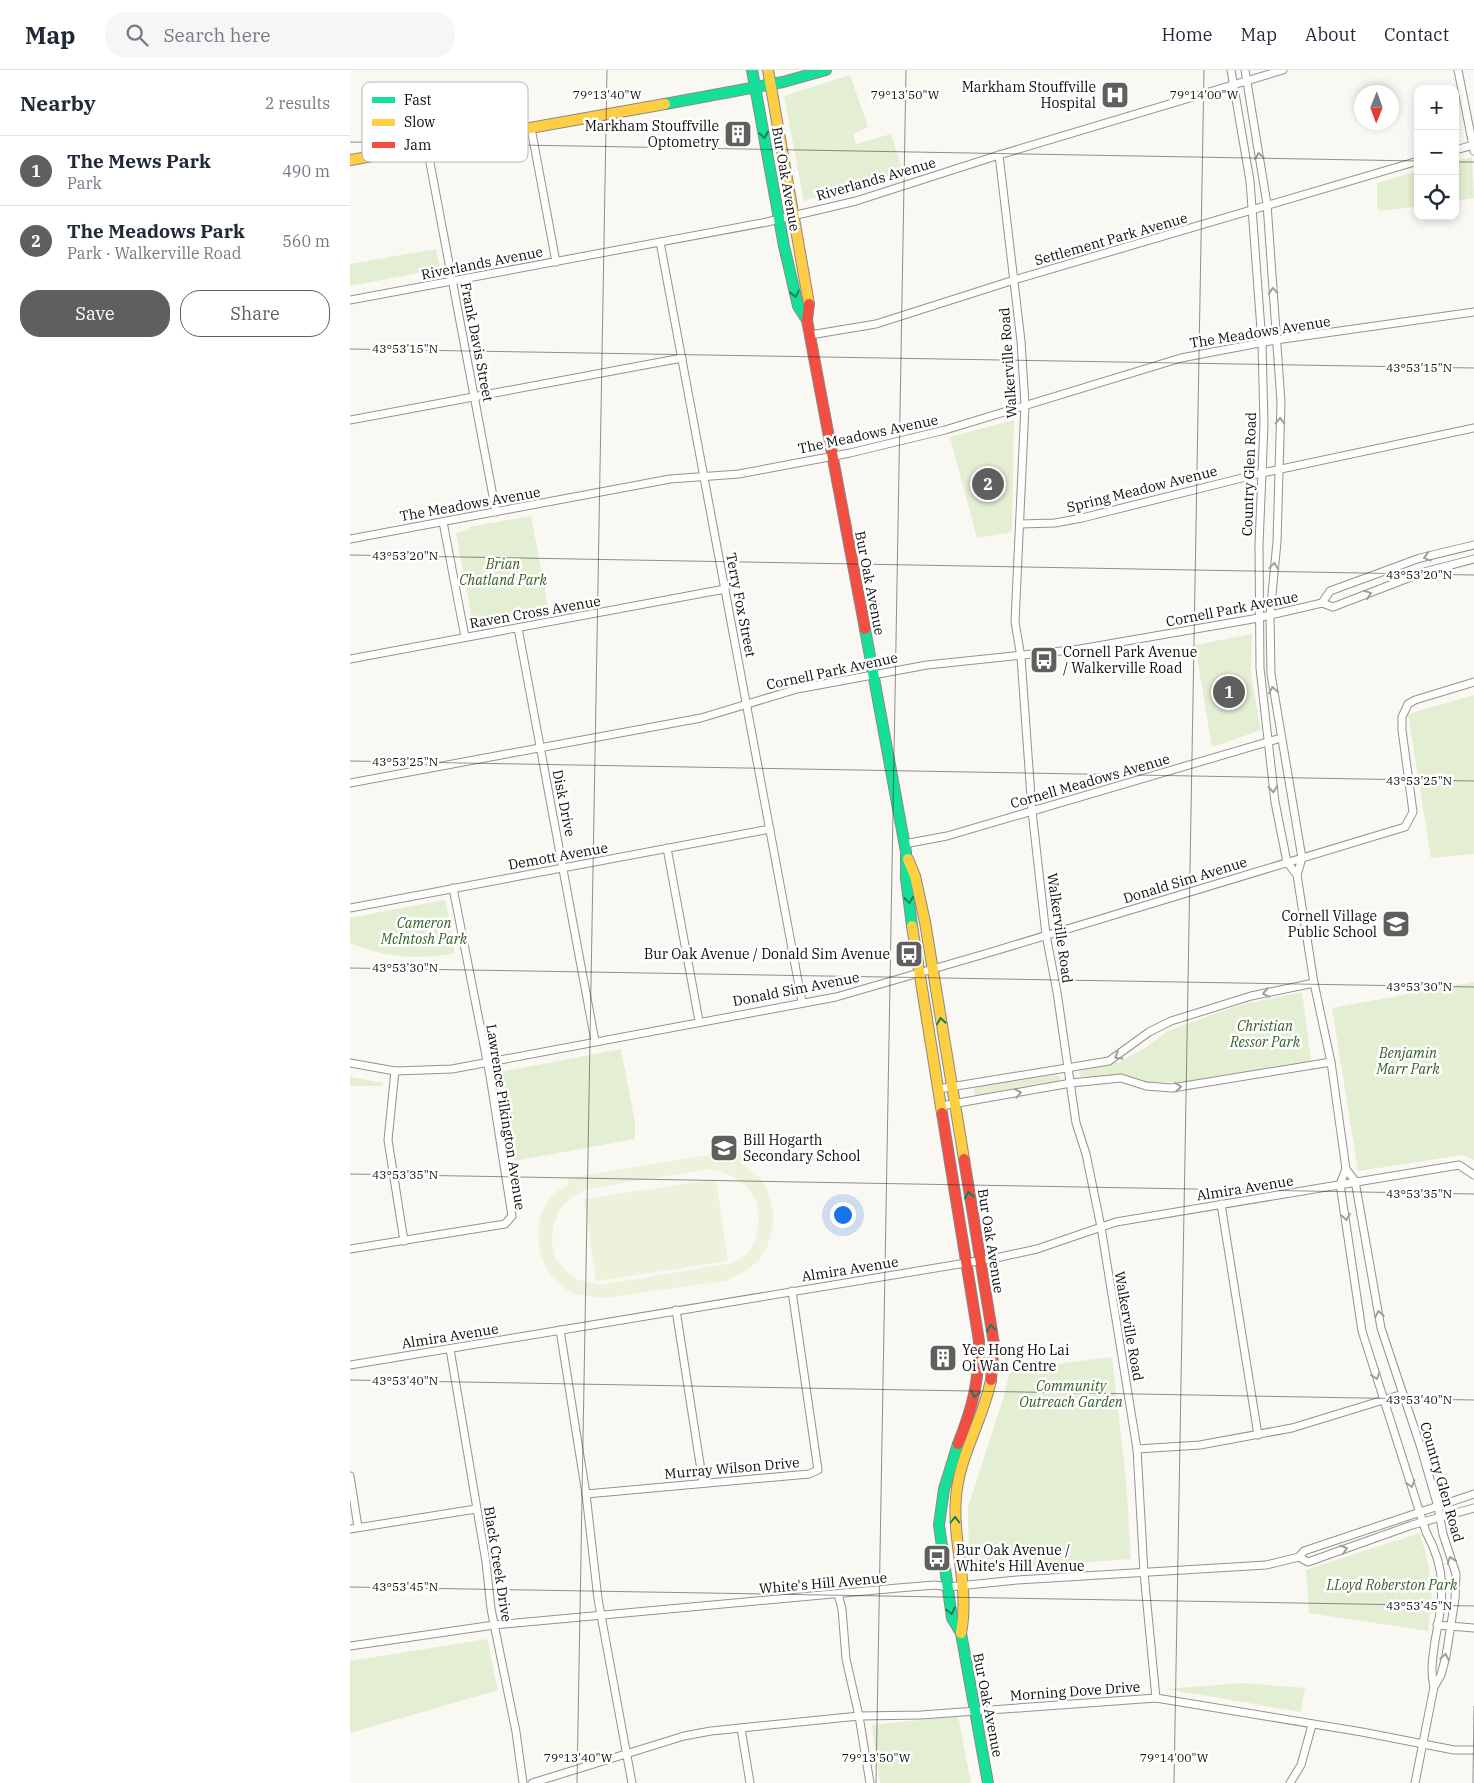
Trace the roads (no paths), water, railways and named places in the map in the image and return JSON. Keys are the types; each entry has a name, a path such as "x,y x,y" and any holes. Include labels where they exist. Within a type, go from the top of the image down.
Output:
{"street":[{"name":"Bur Oak Avenue","path":"752,70 779,219 798,306 807,320"},
{"name":"Bur Oak Avenue","path":"768,70 808,306 807,320 905,848 906,878 919,972 979,1341 979,1372 973,1405 951,1462 944,1488 939,1525 952,1618 960,1633 988,1783"},
{"path":"528,129 756,87 826,70"},
{"name":"Country Glen Road","path":"1231,70 1250,181 1262,343 1264,424 1259,618 1260,668 1275,802 1297,875"},
{"name":"Country Glen Road","path":"1245,70 1267,204 1281,402 1277,542 1270,615 1271,674 1282,738 1294,860 1314,984 1331,1062 1346,1169 1352,1181 1381,1328 1438,1507 1439,1518 1456,1574 1451,1625 1441,1675 1434,1687 1424,1743 1414,1783"},
{"name":"Riverlands Avenue","path":"350,300 793,216 856,200 1283,70"},
{"path":"1458,70 1474,147 1459,149"},
{"path":"531,128 556,262"},
{"name":"Walkerville Road","path":"999,155 1014,280 1025,405 1015,622 1020,656 1032,811 1046,934 1076,1123 1086,1154 1102,1227 1137,1449 1144,1572 1156,1698"},
{"name":"Frank Davis Street","path":"430,162 496,512"},
{"name":"Settlement Park Avenue","path":"810,335 876,324 1014,280 1414,162"},
{"name":"Terry Fox Street","path":"660,242 802,1002"},
{"name":"The Meadows Avenue","path":"350,539 670,479 739,474 832,457 900,443 1181,358 1276,340 1474,312"},
{"path":"350,420 682,358"},
{"name":"Spring Meadow Avenue","path":"1020,524 1055,523 1082,518 1262,473 1474,428"},
{"path":"444,522 465,637"},
{"name":"Cornell Park Avenue","path":"1322,603 1330,591 1420,558 1474,545"},
{"name":"Cornell Park Avenue","path":"350,784 702,718 782,692 873,675 942,663 1080,649 1259,618 1322,603 1333,607 1424,572 1474,559"},
{"name":"Raven Cross Avenue","path":"350,659 725,589"},
{"name":"Disk Drive","path":"518,628 595,1041"},
{"name":"Donald Sim Avenue","path":"350,1063 395,1071 434,1071 836,996 1405,827 1409,823 1413,812 1402,730 1404,710 1408,704 1415,700 1474,682"},
{"name":"Cornell Meadows Avenue","path":"905,848 1269,740 1282,738"},
{"name":"Demott Avenue","path":"350,908 770,829"},
{"path":"666,848 699,1021"},
{"name":"Bur Oak Avenue","path":"905,848 915,876 932,968 980,1260 994,1359 990,1390 956,1493 954,1521 966,1616 960,1633"},
{"name":"Lawrence Pilkington Avenue","path":"350,1249 505,1224 512,1216 486,1062 453,888"},
{"path":"938,1089 1109,1061 1149,1032 1171,1021 1251,996 1314,984"},
{"path":"941,1106 1071,1083 1121,1078 1146,1086 1172,1088 1331,1062"},
{"path":"395,1071 388,1140 404,1241"},
{"name":"Almira Avenue","path":"350,1365 980,1260 1037,1249 1116,1222 1285,1195 1352,1181 1458,1165 1474,1174"},
{"name":"Country Glen Road","path":"1346,1169 1340,1184 1362,1331 1420,1512 1440,1564 1443,1580 1443,1597 1431,1676 1434,1687"},
{"path":"1222,1204 1258,1435"},
{"name":"Murray Wilson Drive","path":"586,1494 814,1473 818,1470 792,1291"},
{"path":"676,1310 703,1483"},
{"path":"560,1330 586,1494 601,1615 632,1783"},
{"name":"Black Creek Drive","path":"450,1349 494,1625 516,1732 524,1783"},
{"path":"1137,1449 1200,1445 1292,1428 1403,1394"},
{"path":"350,1476 354,1528 476,1509"},
{"name":"White's Hill Avenue","path":"350,1646 494,1625 935,1585 948,1587 1266,1565 1299,1557 1304,1551 1474,1494"},
{"name":"White's Hill Avenue","path":"1299,1557 1308,1562 1474,1508"},
{"path":"838,1594 842,1609 846,1659 859,1716 870,1783"},
{"path":"1438,1625 1474,1628"},
{"name":"Morning Dove Drive","path":"532,1783 684,1736 741,1728 859,1716 976,1711 1156,1698 1424,1743 1454,1750 1474,1750"},
{"path":"1290,1783 1301,1765 1312,1725"},
{"path":"741,1728 750,1783"}],"place":[{"name":"Markham Stouffville Hospital","path":"1115,95"},
{"name":"Markham Stouffville Optometry","path":"738,134"},
{"name":"The Meadows Park","path":"988,484"},
{"name":"Cornell Park Avenue / Walkerville Road","path":"1044,660"},
{"name":"The Mews Park","path":"1229,692"},
{"name":"Cornell Village Public School","path":"1396,924"},
{"name":"Bur Oak Avenue / Donald Sim Avenue","path":"909,954"},
{"name":"Bill Hogarth Secondary School","path":"724,1148"},
{"name":"Yee Hong Ho Lai Oi Wan Centre","path":"943,1358"},
{"name":"Bur Oak Avenue / White's Hill Avenue","path":"937,1558"}],"park label":[{"name":"Brian Chatland Park","path":"503,572"},
{"name":"Cameron McIntosh Park","path":"424,932"},
{"name":"Christian Ressor Park","path":"1265,1034"},
{"name":"Benjamin Marr Park","path":"1408,1062"},
{"name":"Community Outreach Garden","path":"1071,1394"},
{"name":"LLoyd Roberston Park","path":"1392,1585"}]}
